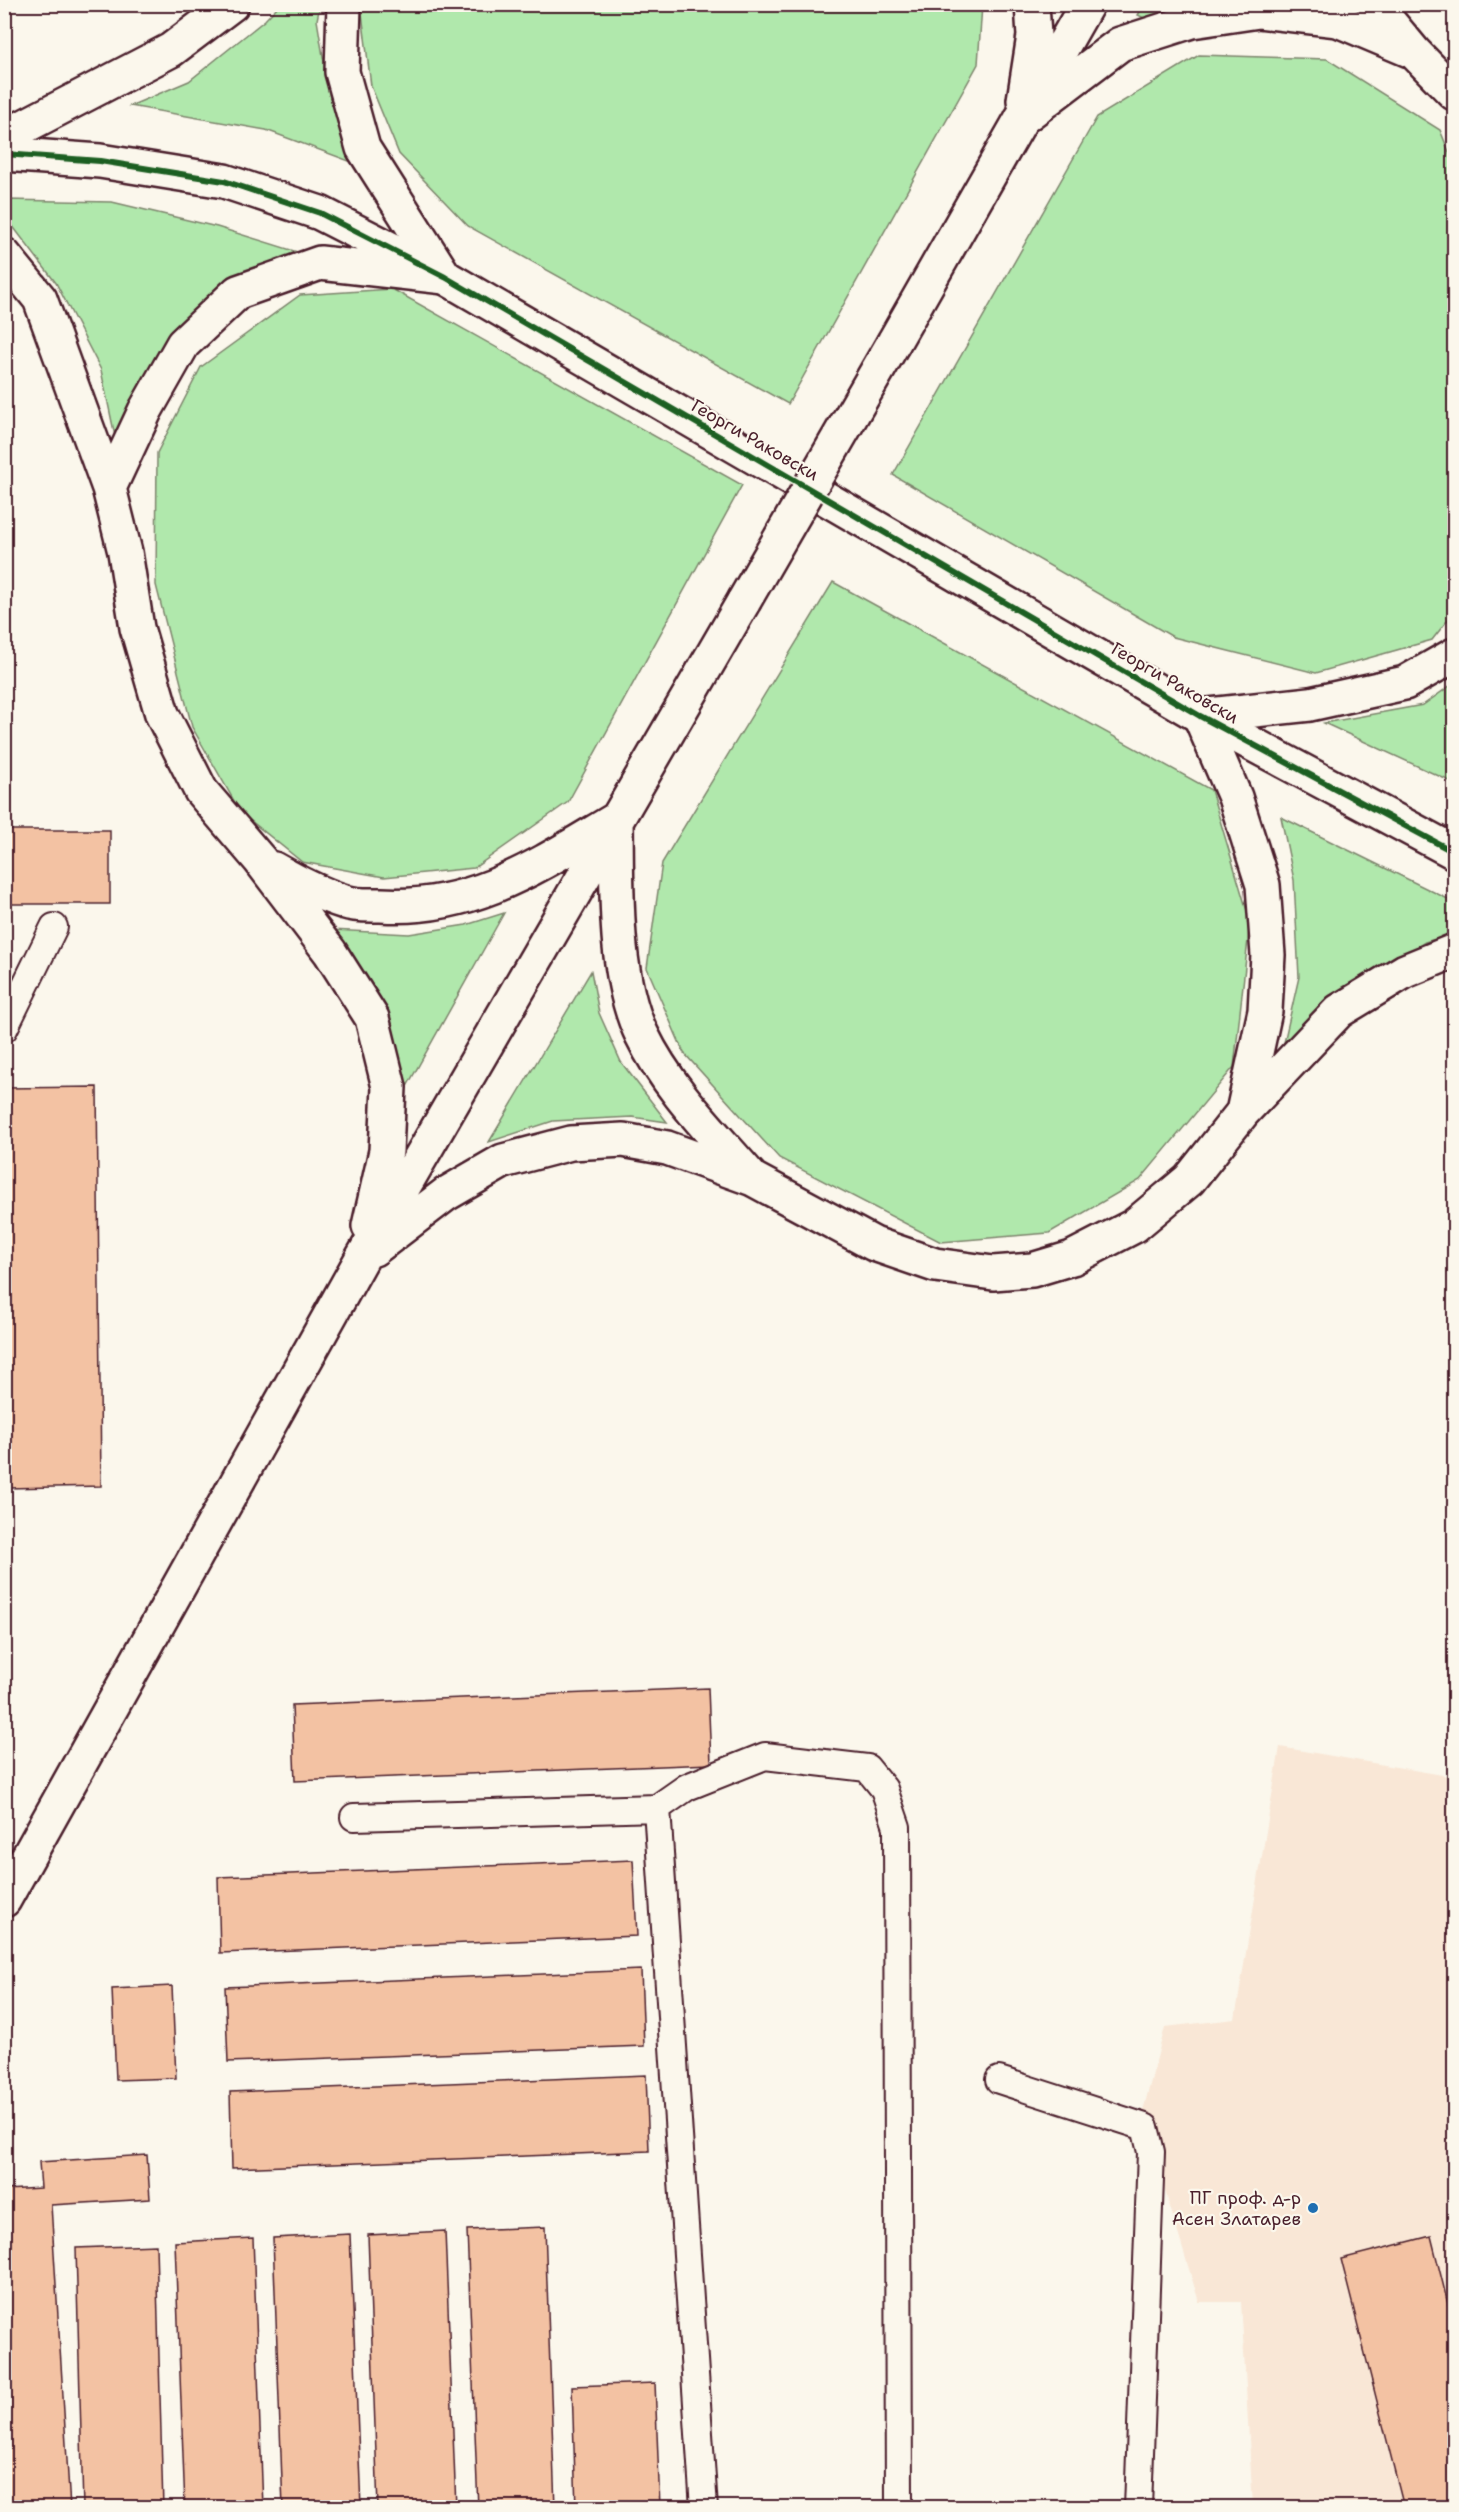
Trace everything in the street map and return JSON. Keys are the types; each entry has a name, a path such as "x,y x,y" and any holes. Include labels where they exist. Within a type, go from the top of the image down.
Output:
{"main road":[{"path":"4,137 171,50 232,4"},
{"path":"344,4 342,72 363,148 445,277"},
{"path":"1021,119 1034,36 1032,4"},
{"path":"4,1900 361,1260 894,342 1087,4"},
{"path":"1374,4 1414,52 1455,93"},
{"path":"1021,119 1120,44 1192,21 1259,11 1338,20 1414,52"},
{"name":"Георги Раковски","path":"4,154 100,161 224,181 320,213 445,277 1200,716 1455,852"},
{"path":"4,255 40,299 109,488 125,552 137,628 162,714 201,791 260,860 330,952 372,1018 389,1087 386,1151 361,1260"},
{"path":"109,488 145,411 183,344 238,292 320,263 445,277"},
{"path":"1243,1112 1265,1011 1268,955 1263,885 1234,797 1200,716 1310,704 1405,683 1455,655"},
{"path":"260,860 307,888 347,903 408,907 470,895 516,878 616,819"},
{"path":"616,819 618,910 627,988 642,1034 663,1071 753,1179"},
{"path":"361,1260 446,1194 503,1161 571,1143 623,1140 667,1148 753,1179 874,1244 935,1265 993,1273 1032,1270 1072,1258 1134,1226 1189,1180 1243,1112 1339,1011 1405,971 1455,951"}],"lane":[{"path":"4,1029 54,927"},
{"path":"354,1817 657,1808 687,1787 765,1756 867,1768 884,1789 897,1827 899,2508"},
{"path":"657,1808 704,2508"},
{"path":"999,2080 1145,2127 1151,2152 1138,2508"}],"shaded area":[{"name":"ПГ проф. д-р Асен Златарев","path":"1280,1747 1454,1777 1454,2507 1253,2507 1241,2302 1199,2302 1142,2115 1165,2027 1235,2019"}],"green space":[{"path":"361,4 982,5 978,64 788,404 468,226 399,154 371,86"},
{"path":"279,5 320,5 317,20 330,98 357,164 266,130 130,106 189,81 265,20"},
{"path":"1144,5 1193,5 1146,19 1138,15"},
{"path":"1199,55 1327,59 1440,130 1454,164 1454,612 1432,640 1316,673 1173,637 893,475 1097,117"},
{"path":"5,200 112,202 217,227 304,254 237,281 116,441 101,370 56,283 5,216"},
{"path":"392,289 742,485 568,802 474,868 384,877 302,862 241,813 192,727 156,585 157,453 201,367 300,295"},
{"path":"833,582 1211,790 1250,921 1234,1067 1140,1180 1049,1233 941,1242 779,1158 684,1053 647,968 662,863"},
{"path":"1454,683 1454,783 1324,723 1423,705"},
{"path":"1281,817 1454,902 1454,934 1425,942 1350,989 1283,1047 1299,977 1294,880"},
{"path":"504,913 405,1090 332,930 409,934 466,925"},
{"path":"591,971 599,1013 621,1062 667,1122 632,1117 553,1121 489,1142"}],"building":[{"path":"4,830 110,830 110,904 4,904"},
{"path":"97,1087 101,1486 7,1488 4,1088"},
{"path":"708,1688 711,1764 295,1781 292,1705"},
{"path":"633,1860 637,1936 220,1953 218,1877"},
{"path":"641,1970 644,2046 228,2062 225,1987"},
{"path":"172,1986 176,2078 116,2080 112,1989"},
{"path":"646,2075 649,2151 232,2168 230,2092"},
{"path":"147,2155 150,2199 51,2205 70,2508 4,2508 4,2246 8,2246 5,2190 41,2188 39,2162"},
{"path":"545,2227 555,2508 478,2508 467,2230"},
{"path":"445,2231 456,2508 378,2508 368,2235"},
{"path":"350,2234 361,2508 283,2508 273,2238"},
{"path":"1431,2236 1454,2328 1454,2508 1404,2508 1341,2259"},
{"path":"253,2238 263,2508 185,2508 175,2242"},
{"path":"156,2245 163,2508 83,2508 76,2248"},
{"path":"655,2383 660,2508 576,2508 572,2386"}],"cycle path":[{"path":"4,154 100,161 224,181 320,213 445,277 1200,716 1454,852"}],"place":[{"name":"ПГ проф. д-р Асен Златарев","path":"1313,2208"}]}
